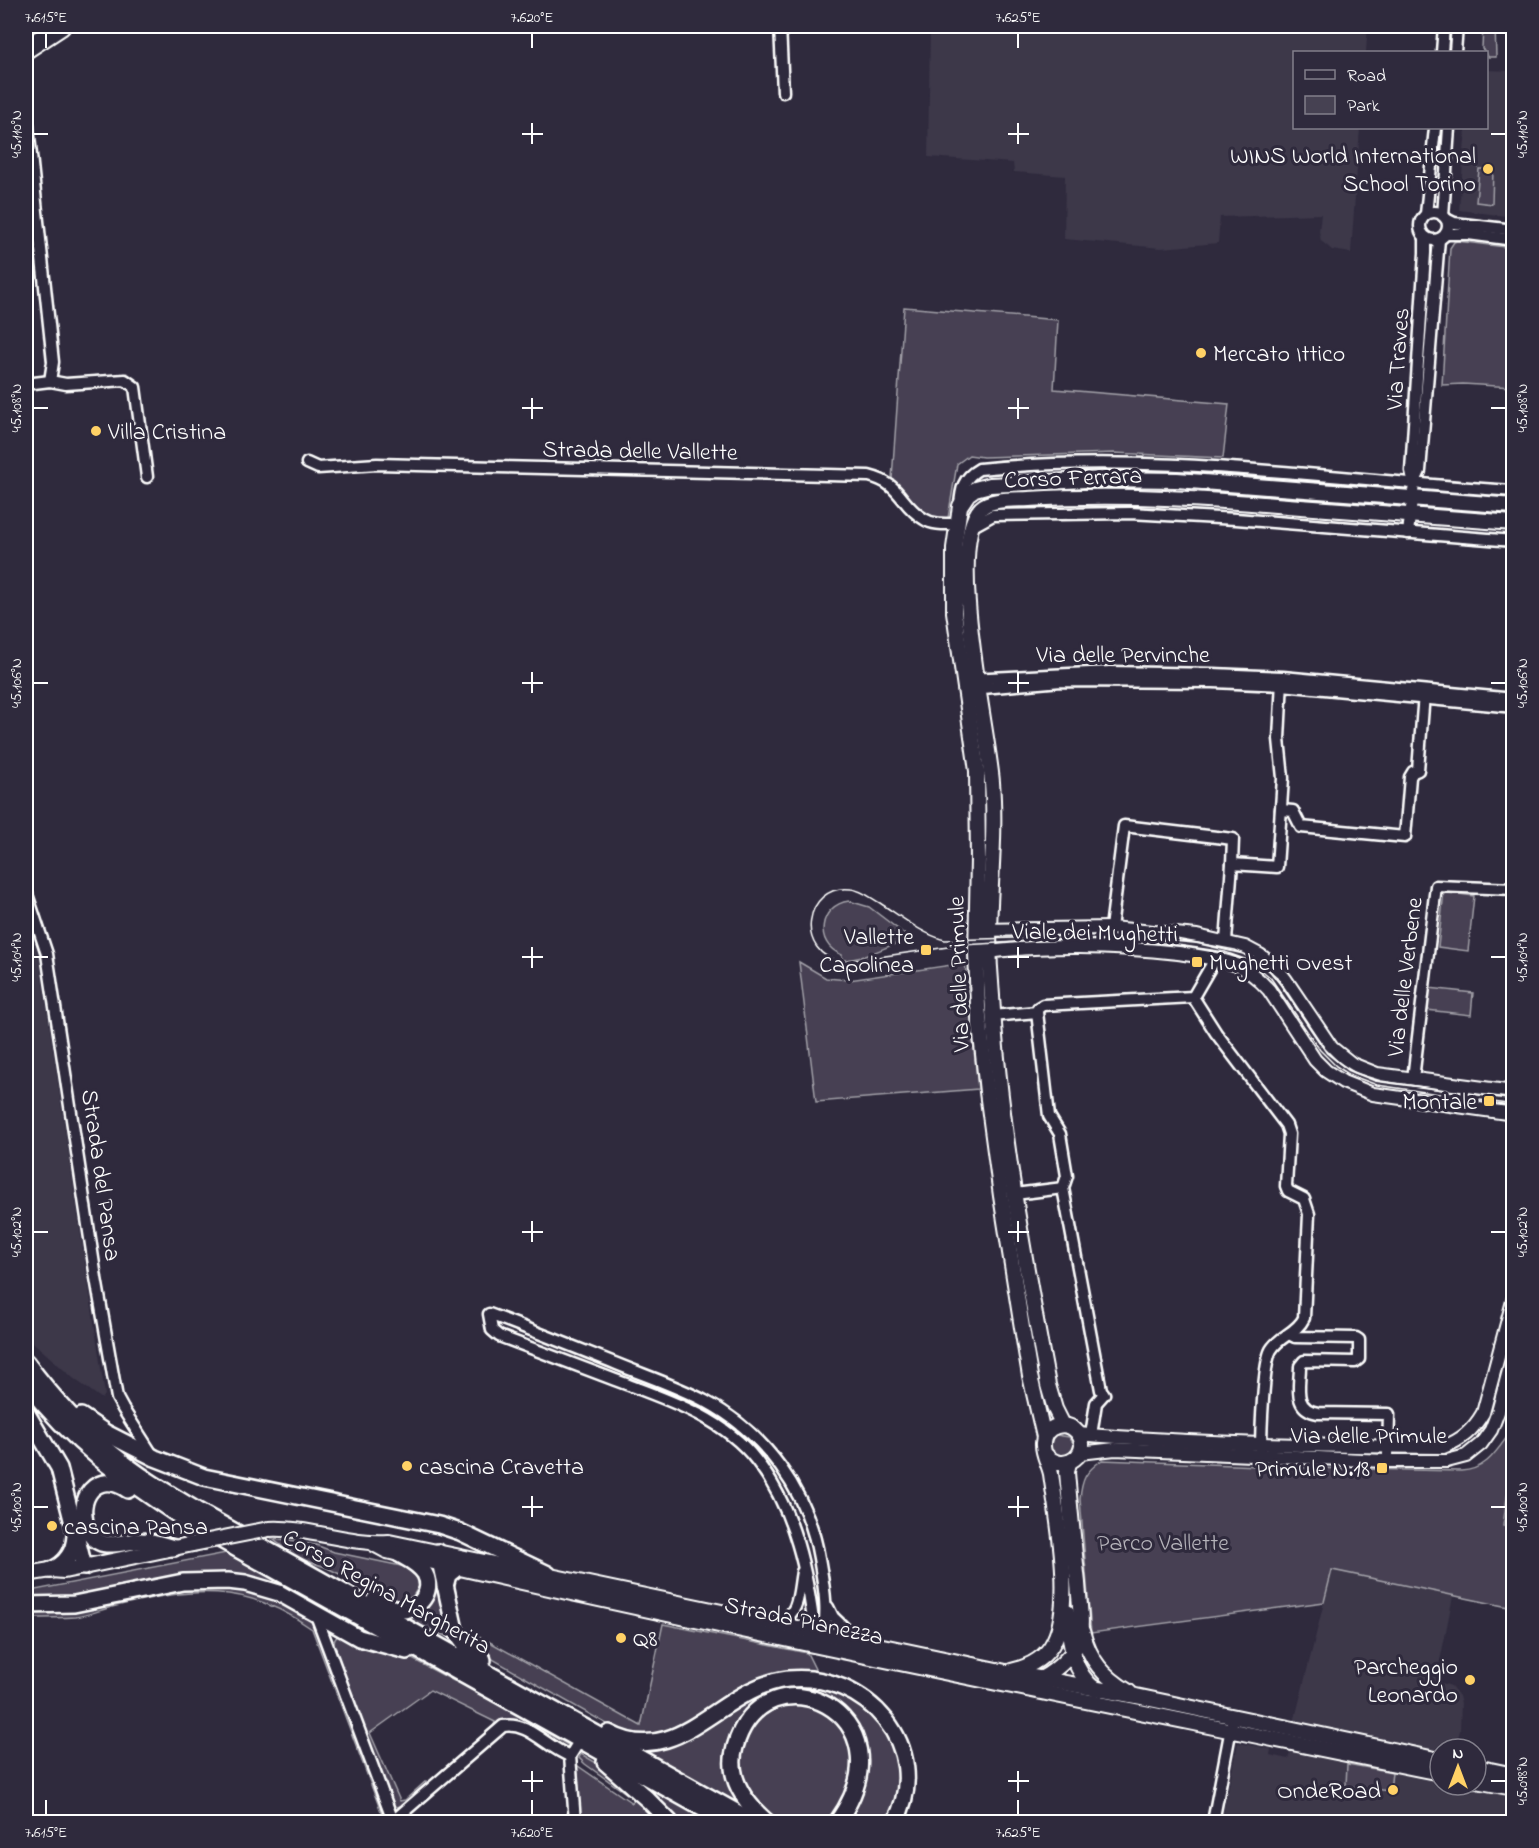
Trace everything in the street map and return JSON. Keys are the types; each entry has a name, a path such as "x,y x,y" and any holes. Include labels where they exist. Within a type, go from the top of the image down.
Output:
{"highway":[{"path":"26,49 61,26"}],"main road":[{"name":"Corso Ferrara","path":"960,506 968,494 975,489 990,485 1104,479 1177,480 1413,491 1514,506"},
{"name":"Corso Ferrara","path":"973,526 980,509 988,504 1063,497 1185,497 1514,524"},
{"name":"Via delle Primule","path":"960,506 956,524 952,578 954,612 972,684 993,788 982,930 993,1016 1008,1195 1048,1385 1054,1409 1063,1425"},
{"name":"Via delle Primule","path":"972,684 967,595 968,548 973,526"},
{"name":"Via delle Primule","path":"983,952 978,1006 1008,1195 1030,1376 1044,1437"},
{"name":"Corso Regina Margherita","path":"26,1362 49,1393 86,1431 145,1478 196,1510 501,1680 628,1754 754,1822"},
{"name":"Corso Regina Margherita","path":"26,1383 48,1413 107,1467 187,1521 727,1822"},
{"path":"49,1393 106,1433 155,1458 204,1477 440,1525 460,1532 519,1570 548,1574"},
{"path":"26,1412 59,1468 76,1527 84,1567"},
{"path":"1136,1696 1108,1678 1088,1650 1081,1624 1067,1472 1085,1435 1063,1425 1053,1427 1044,1437 1043,1449 1051,1471 1072,1652 1083,1678 1094,1689 1144,1713"},
{"path":"1046,1455 1055,1462 1074,1458"},
{"path":"174,1548 140,1540 117,1545 100,1543 87,1530 83,1509 85,1499 90,1490 98,1485 115,1483 163,1515 187,1521"},
{"path":"26,1584 53,1578 70,1555 75,1542 76,1527"},
{"name":"Strada Pianezza","path":"58,1571 269,1529 284,1528 372,1543 389,1542 439,1558 458,1568 519,1570"},
{"name":"Strada Pianezza","path":"372,1543 399,1554 519,1570 819,1638 993,1683 1144,1713 1232,1724 1428,1758"},
{"path":"330,1585 369,1596 396,1609 413,1608 426,1596 426,1578 418,1566 399,1554"},
{"path":"439,1558 452,1622 458,1638 470,1651 490,1664 501,1680"},
{"path":"445,1586 448,1575 458,1568"},
{"path":"26,1574 58,1571"},
{"name":"Strada Pianezza","path":"548,1574 779,1623 819,1638 856,1639 1006,1672 1136,1696 1232,1724 1428,1770"},
{"path":"29,1604 74,1604 183,1582 213,1580 245,1583 279,1593 359,1638 444,1664"},
{"path":"1006,1672 1022,1668 1040,1659 1048,1651 1059,1631 1064,1596"},
{"path":"993,1683 1017,1683 1042,1678 1054,1671 1079,1641 1081,1624"},
{"path":"568,1718 599,1728 621,1740 634,1743 656,1743 684,1733 731,1701 765,1683 802,1678 837,1684 871,1703 885,1718 900,1744 905,1770 905,1788 895,1822"},
{"path":"767,1822 749,1805 739,1791 734,1773 733,1752 742,1727 759,1708 783,1697 795,1696 824,1702 838,1712 847,1720 859,1745 859,1776 855,1791 837,1822"},
{"path":"580,1740 634,1786 670,1822"},
{"path":"1488,1770 1514,1775"},
{"path":"1488,1783 1514,1788"}],"street":[{"path":"780,26 783,92"},
{"path":"1442,51 1444,26"},
{"path":"1455,51 1457,26"},
{"path":"26,108 31,213 53,362 50,381"},
{"path":"1435,129 1430,195 1426,214 1420,225 1425,237 1432,240 1468,234 1514,240"},
{"path":"1442,237 1448,227 1445,218 1449,129"},
{"path":"1426,214 1435,212 1454,223 1514,230"},
{"name":"Via Traves","path":"1413,491 1411,471 1425,237"},
{"name":"Via Traves","path":"1408,533 1413,491 1420,471 1442,237"},
{"path":"26,384 50,381 66,384 125,380 135,387 147,477"},
{"name":"Strada delle Vallette","path":"307,463 318,468 377,464 869,476 885,480 924,520 935,524 956,524"},
{"name":"Corso Ferrara","path":"1086,464 1177,480"},
{"name":"Corso Ferrara","path":"960,506 963,484 979,469 1086,464 1185,465 1413,491 1514,491"},
{"name":"Corso Ferrara","path":"973,526 993,515 1130,513 1514,541"},
{"name":"Via delle Pervinche","path":"972,684 1110,680 1282,681 1514,706"},
{"path":"1232,864 1277,867 1283,778 1279,739 1282,681"},
{"path":"1281,810 1293,811 1301,827 1405,837 1410,777 1418,770 1424,695"},
{"name":"Via delle Pervinche","path":"1424,695 1514,699"},
{"name":"Viale dei Mughetti","path":"1111,928 1124,826 1233,839 1226,941"},
{"name":"Via delle Verbene","path":"1413,1079 1436,886 1514,889"},
{"name":"Strada del Pansa","path":"26,891 47,954 96,1278 117,1398 155,1458"},
{"name":"Viale dei Mughetti","path":"982,930 1111,928 1164,932 1245,946 1275,966 1332,1048 1365,1070 1413,1079 1514,1092"},
{"name":"Viale dei Mughetti","path":"983,952 1111,948 1160,951 1215,959 1237,965 1260,980 1315,1060 1326,1071 1343,1082 1373,1094 1514,1114"},
{"path":"1193,997 1215,959"},
{"name":"Via delle Primule","path":"993,1016 1037,1012 1038,1008 1043,1005 1193,997 1216,1033 1286,1125 1289,1134 1286,1186 1288,1191 1304,1199 1309,1214 1304,1318 1301,1325 1275,1344 1268,1358 1261,1450"},
{"path":"1037,1012 1049,1116 1060,1134 1067,1176 1063,1188 1101,1390 1104,1395 1096,1403 1085,1435"},
{"path":"1008,1195 1063,1188"},
{"name":"Via delle Primule","path":"1074,1458 1114,1449 1261,1450 1443,1446 1458,1441 1474,1427 1483,1413 1514,1297"},
{"path":"819,1638 795,1535 780,1497 756,1460 727,1432 684,1407 499,1336 492,1330 489,1314 684,1391 728,1414 743,1427 772,1456 796,1489 813,1532 827,1604 833,1617 856,1639"},
{"name":"Via delle Primule","path":"1289,1334 1295,1337 1356,1338 1359,1340 1359,1359 1355,1362 1304,1361 1300,1366 1299,1402 1309,1412 1389,1414 1388,1446"},
{"path":"1500,1351 1513,1353"},
{"name":"Via delle Primule","path":"1085,1435 1388,1461 1447,1461 1466,1456 1481,1444 1491,1430 1511,1369 1513,1353"},
{"path":"1496,1367 1511,1369"},
{"path":"1388,1446 1388,1461"},
{"path":"779,1623 789,1618 795,1608 802,1568"},
{"path":"819,1638 827,1604"},
{"path":"316,1615 392,1822 503,1726 512,1724 521,1726 558,1752 570,1756"},
{"path":"328,1647 340,1629"},
{"path":"1213,1822 1232,1724"},
{"path":"574,1822 570,1756 580,1740"}],"shaded area":[{"path":"930,26 1368,26 1366,51 1293,51 1293,129 1360,129 1351,253 1332,250 1321,241 1319,231 1321,214 1220,217 1218,243 1161,248 1064,239 1065,176 1014,172 1013,163 928,157"},
{"name":"WINS World International School Torino","path":"1488,70 1513,71 1513,217 1459,210 1466,129 1488,129"},
{"path":"26,918 39,956 105,1395 102,1399 73,1378 26,1336"},
{"path":"1332,1570 1453,1596 1436,1681 1451,1686 1459,1696 1461,1703 1458,1737 1428,1737 1428,1749 1294,1722"},
{"path":"1238,1743 1271,1749 1270,1755 1288,1759 1290,1752 1428,1779 1428,1797 1488,1797 1488,1792 1513,1797 1513,1822 1221,1822"}],"green space":[{"path":"1483,26 1495,26 1496,57 1488,57 1488,51 1482,49"},
{"path":"1479,169 1493,169 1492,204 1476,202"},
{"path":"1457,241 1513,248 1513,387 1442,385 1450,248"},
{"path":"904,307 1058,320 1054,389 1229,404 1223,458 1114,453 983,457 969,455 957,464 948,518 931,518 916,508 892,479"},
{"path":"1444,892 1474,896 1468,951 1438,947"},
{"path":"849,901 869,907 911,939 868,955 842,960 842,955 833,950 827,942 823,925 831,910"},
{"path":"799,962 826,978 849,980 965,963 978,1089 816,1102"},
{"path":"1429,988 1473,993 1471,1015 1427,1010"},
{"path":"1056,1435 1069,1437 1074,1444 1074,1453 1055,1461 1047,1445"},
{"name":"Parco Vallette","path":"1507,1437 1513,1440 1513,1454 1503,1526 1513,1528 1513,1608 1332,1570 1324,1602 1091,1633 1080,1499 1085,1476 1102,1460 1461,1471 1482,1465"},
{"path":"1513,1475 1513,1522 1507,1521"},
{"path":"273,1539 316,1545 334,1552 406,1567 416,1574 419,1586 413,1596 398,1602 325,1567 295,1557"},
{"path":"226,1553 377,1634 355,1629 231,1575 198,1573 64,1598 31,1597 30,1591"},
{"path":"439,1583 451,1638 425,1628 407,1617 433,1584"},
{"path":"225,1587 271,1599 314,1620 389,1819 385,1822 312,1629 287,1613 240,1596 193,1593 143,1600 76,1617 26,1618 26,1610 185,1588"},
{"path":"663,1624 807,1653 817,1673 798,1672 678,1731 652,1738 628,1736 482,1653 471,1643 461,1626 641,1726"},
{"path":"340,1633 403,1654 454,1681 476,1689 568,1745 561,1748 526,1725 503,1720 471,1750 493,1728 495,1722 430,1690 370,1733 400,1801 405,1800 426,1781 429,1783 402,1806 394,1807 390,1804 332,1649"},
{"path":"800,1683 848,1694 890,1733 902,1781 891,1822 842,1822 848,1813 855,1726 792,1693 732,1741 751,1813 633,1747 744,1698"},
{"path":"793,1701 835,1715 851,1739 854,1774 831,1822 778,1822 763,1813 744,1791 738,1753 762,1711"},
{"path":"581,1754 605,1768 663,1822 578,1822 575,1764 632,1803 634,1799 585,1764 579,1758"},
{"path":"1347,1764 1392,1772 1390,1791 1346,1786"},
{"path":"633,1778 714,1822 676,1822"}],"tram line":[{"path":"1514,1100 1381,1081 1355,1073 1339,1063 1325,1049 1277,977 1255,959 1235,950 1176,939 1114,935 945,940 920,929 866,894 851,889 835,890 823,897 815,908 811,921 811,934 817,947 827,957 843,962 962,945 1067,939 1150,941 1225,952 1250,961 1270,977 1320,1050 1336,1066 1350,1075 1377,1085 1514,1105"}],"place":[{"name":"WINS World International School Torino","path":"1488,169"},
{"name":"Mercato Ittico","path":"1201,353"},
{"name":"Villa Cristina","path":"96,431"},
{"name":"Vallette Capolinea","path":"926,950"},
{"name":"Mughetti Ovest","path":"1197,962"},
{"name":"Montale","path":"1489,1101"},
{"name":"cascina Cravetta","path":"407,1466"},
{"name":"Primule N.18","path":"1382,1468"},
{"name":"cascina Pansa","path":"52,1526"},
{"name":"Q8","path":"621,1638"},
{"name":"Parcheggio Leonardo","path":"1470,1680"},
{"name":"OndeRoad","path":"1393,1790"}]}
